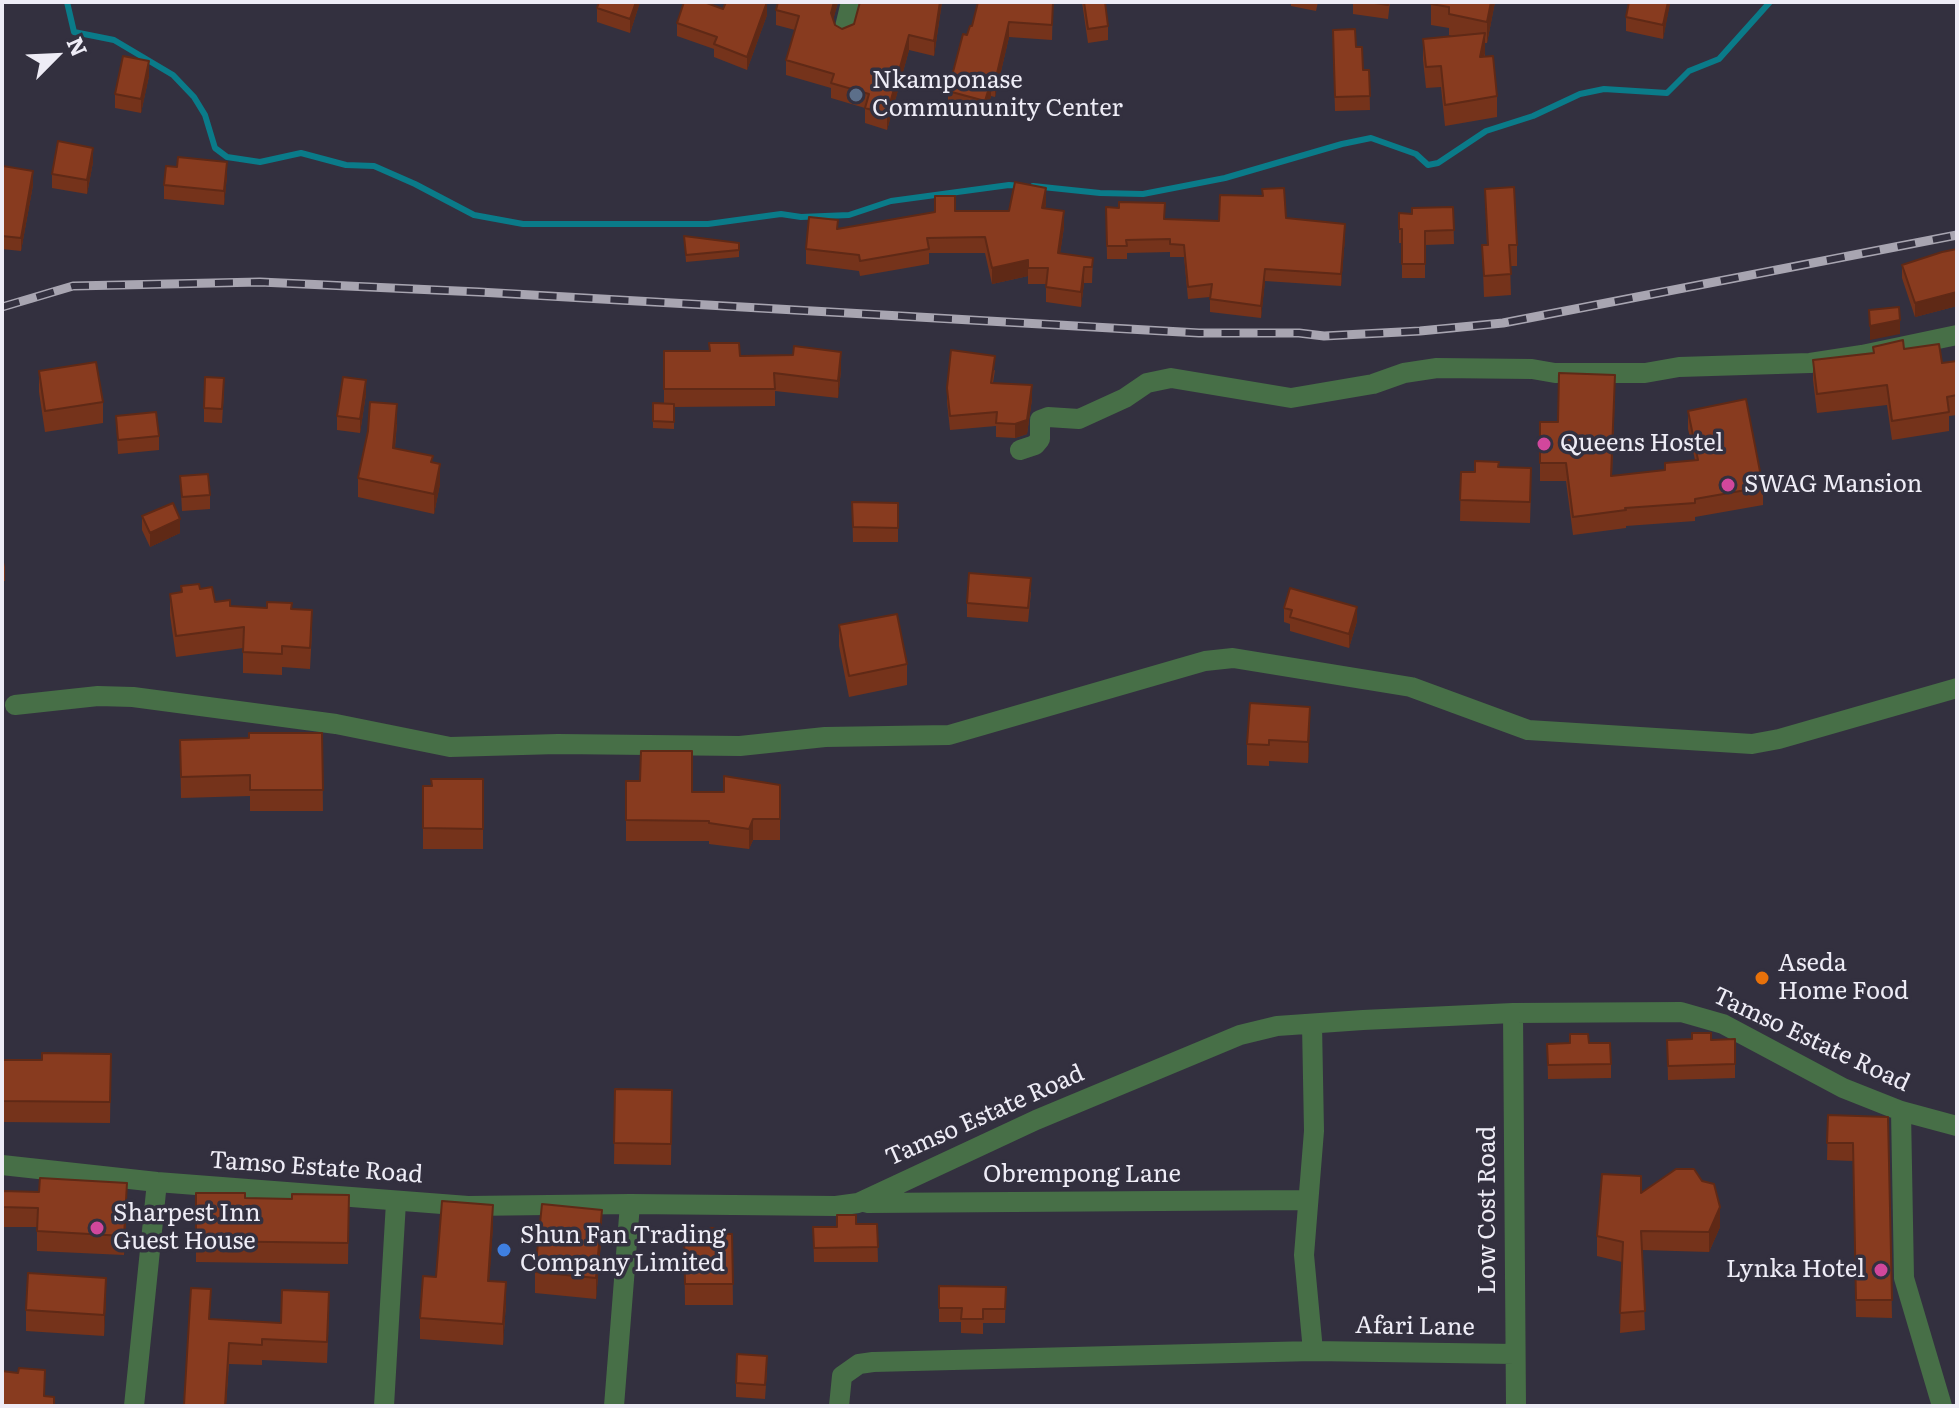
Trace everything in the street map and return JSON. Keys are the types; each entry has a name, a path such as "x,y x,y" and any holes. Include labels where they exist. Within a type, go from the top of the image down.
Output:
{"street":[{"path":"844,31 851,2"},
{"path":"1020,450 1035,445 1040,439 1040,420 1048,417 1079,419 1125,398 1147,383 1171,378 1291,398 1373,384 1404,373 1437,368 1645,373 1679,367 1810,363 1957,335"},
{"path":"15,705 98,696 133,697 336,724 450,747 558,744 740,746 825,737 949,735 1205,661 1233,658 1411,687 1528,730 1752,744 1957,688"},
{"name":"Tamso Estate Road","path":"2,1165 157,1182 396,1202 498,1206 630,1204 820,1207 858,1203 1036,1120 1215,1044 1259,1029 1513,1013 1652,1010 1703,1016 1741,1032 1843,1088 1901,1111 1957,1126"},
{"name":"Low Cost Road","path":"1513,1013 1516,1406"},
{"path":"1312,1024 1314,1117 1304,1255 1313,1351"},
{"path":"1901,1111 1904,1278 1942,1406"},
{"path":"134,1405 157,1182"},
{"name":"Obrempong Lane","path":"858,1203 1307,1200"},
{"path":"384,1406 396,1202"},
{"path":"614,1406 630,1204"},
{"name":"Afari Lane","path":"839,1406 842,1376 859,1364 873,1362 1313,1351 1515,1354"}],"building":[{"path":"599,2 636,2 630,19 597,8"},
{"path":"684,2 704,2 723,9 726,2 767,2 747,57 714,44 717,37 677,23"},
{"path":"778,2 834,2 831,13 835,25 842,29 854,24 860,2 940,2 934,41 909,35 887,114 865,108 869,94 831,83 834,74 786,60 799,16 776,10"},
{"path":"978,2 1053,2 1052,25 1009,22 995,82 991,81 985,101 948,91 963,34 967,35 972,26"},
{"path":"1084,2 1105,2 1108,26 1088,29"},
{"path":"1431,2 1491,2 1487,22 1449,14 1449,7"},
{"path":"1629,2 1668,2 1663,25 1626,17"},
{"path":"1355,29 1356,47 1362,47 1363,70 1369,70 1370,96 1335,97 1333,30"},
{"path":"1485,33 1480,57 1493,56 1497,96 1445,105 1441,66 1426,67 1423,39"},
{"path":"123,56 149,61 141,99 115,94"},
{"path":"2,126 3,166 33,171 21,238 2,236"},
{"path":"58,141 93,148 87,180 52,174"},
{"path":"178,157 227,162 224,191 164,185 166,166 177,167"},
{"path":"1015,182 1046,188 1042,208 1064,211 1058,253 1093,258 1092,267 1084,267 1081,292 1046,287 1048,268 1028,268 1028,260 992,268 985,237 927,238 929,249 860,261 859,255 806,249 809,217 838,220 837,229 935,212 935,196 955,196 955,211 1009,211"},
{"path":"1514,187 1517,245 1509,245 1511,274 1484,276 1482,245 1488,245 1485,189"},
{"path":"1284,188 1286,218 1345,224 1341,274 1265,269 1261,306 1210,299 1212,284 1188,287 1184,245 1170,244 1170,239 1126,240 1127,246 1107,246 1106,207 1119,208 1119,202 1165,203 1164,219 1219,221 1220,195 1263,196 1262,189"},
{"path":"1453,207 1454,230 1425,231 1425,264 1402,264 1399,213 1412,214 1412,208"},
{"path":"684,236 739,243 739,250 686,255"},
{"path":"1957,249 1957,292 1915,303 1902,265"},
{"path":"1899,307 1900,320 1870,326 1869,310"},
{"path":"1903,340 1904,349 1939,344 1942,363 1957,361 1957,395 1947,397 1949,412 1892,421 1887,385 1817,394 1813,360 1874,353 1873,347"},
{"path":"709,343 739,343 740,356 793,355 794,346 841,352 838,381 774,373 775,389 664,389 664,351 710,351"},
{"path":"951,350 995,356 991,383 1032,385 1027,420 1015,424 996,423 997,412 950,416 947,388"},
{"path":"96,362 103,402 45,411 39,371"},
{"path":"1559,373 1615,375 1611,476 1665,470 1665,463 1698,460 1688,411 1746,399 1763,487 1695,499 1695,503 1625,508 1573,517 1566,463 1540,463 1540,422 1558,422"},
{"path":"205,377 224,378 222,409 204,408"},
{"path":"343,377 366,380 360,419 337,416"},
{"path":"370,402 397,404 393,448 433,456 431,462 440,464 434,494 358,478 368,431"},
{"path":"653,403 674,404 674,422 653,421"},
{"path":"156,412 159,436 118,440 116,416"},
{"path":"1475,461 1499,462 1498,467 1531,468 1530,502 1460,500 1461,472 1475,472"},
{"path":"208,474 210,495 182,497 180,476"},
{"path":"852,502 898,503 898,528 853,527"},
{"path":"173,503 180,519 150,533 142,516"},
{"path":"969,573 1031,578 1028,608 967,603"},
{"path":"199,584 200,589 212,587 215,602 230,600 230,606 267,608 267,602 292,603 291,609 312,610 310,648 282,646 282,654 243,652 244,627 176,636 170,594 182,592 181,586"},
{"path":"1290,588 1357,607 1349,634 1290,617 1292,610 1284,608"},
{"path":"897,614 907,664 849,676 839,625"},
{"path":"1250,703 1310,707 1308,742 1269,740 1269,745 1247,744"},
{"path":"249,733 322,733 323,790 250,790 250,775 181,777 180,740 249,738"},
{"path":"641,751 692,751 692,792 724,792 724,776 780,785 780,819 753,819 749,829 709,821 626,820 626,781 640,781"},
{"path":"431,779 483,779 483,829 423,828 423,786 432,786"},
{"path":"1692,1033 1711,1033 1711,1040 1735,1039 1735,1064 1668,1066 1667,1040 1692,1039"},
{"path":"1570,1034 1588,1034 1589,1043 1610,1043 1611,1064 1548,1065 1547,1044 1570,1043"},
{"path":"42,1053 111,1054 110,1102 2,1101 2,1060 42,1060"},
{"path":"615,1089 672,1090 671,1144 614,1143"},
{"path":"1828,1115 1888,1117 1892,1300 1856,1300 1853,1143 1827,1143"},
{"path":"1676,1169 1694,1169 1702,1181 1714,1184 1720,1207 1709,1232 1641,1231 1645,1311 1620,1313 1623,1242 1597,1236 1602,1174 1641,1176 1641,1193"},
{"path":"40,1178 127,1183 124,1236 37,1231 38,1208 2,1207 2,1191 39,1192"},
{"path":"196,1193 245,1193 245,1198 292,1199 292,1194 349,1195 348,1243 196,1241"},
{"path":"442,1201 493,1205 488,1281 506,1282 503,1324 420,1318 423,1276 436,1277"},
{"path":"542,1204 602,1210 596,1278 535,1272"},
{"path":"837,1215 856,1215 856,1224 877,1224 878,1247 814,1248 813,1227 837,1227"},
{"path":"696,1228 718,1228 718,1234 732,1234 733,1284 685,1284 684,1235 696,1235"},
{"path":"28,1273 106,1278 104,1315 26,1310"},
{"path":"939,1286 1006,1287 1005,1309 983,1309 983,1319 961,1319 962,1308 939,1308"},
{"path":"191,1288 211,1289 209,1319 281,1323 282,1290 329,1292 327,1342 262,1339 262,1345 229,1343 225,1406 184,1405"},
{"path":"737,1354 767,1356 765,1385 736,1383"},
{"path":"19,1368 45,1370 44,1396 54,1397 54,1406 2,1406 2,1371 18,1373"}],"waterway":[{"path":"67,2 74,32 114,40 173,75 194,97 205,115 215,148 227,157 260,162 301,153 346,165 374,166 474,215 523,224 708,224 781,214 801,217 849,215 891,201 1021,186"},
{"path":"1033,186 1143,194 1225,178 1371,138 1416,154 1428,165 1438,163 1486,131 1533,116 1580,94 1604,89 1667,93 1689,71 1719,59 1770,2"}],"railway":[{"path":"2,307 73,286 260,282 1199,333 1324,336 1503,323 1957,235"}],"place":[{"name":"Nkamponase Commununity Center","path":"856,95"},
{"name":"Queens Hostel","path":"1544,444"},
{"name":"SWAG Mansion","path":"1728,485"},
{"name":"Aseda Home Food","path":"1762,978"},
{"name":"Sharpest Inn Guest House","path":"97,1228"},
{"name":"Shun Fan Trading Company Limited","path":"504,1250"},
{"name":"Lynka Hotel","path":"1881,1270"}]}
